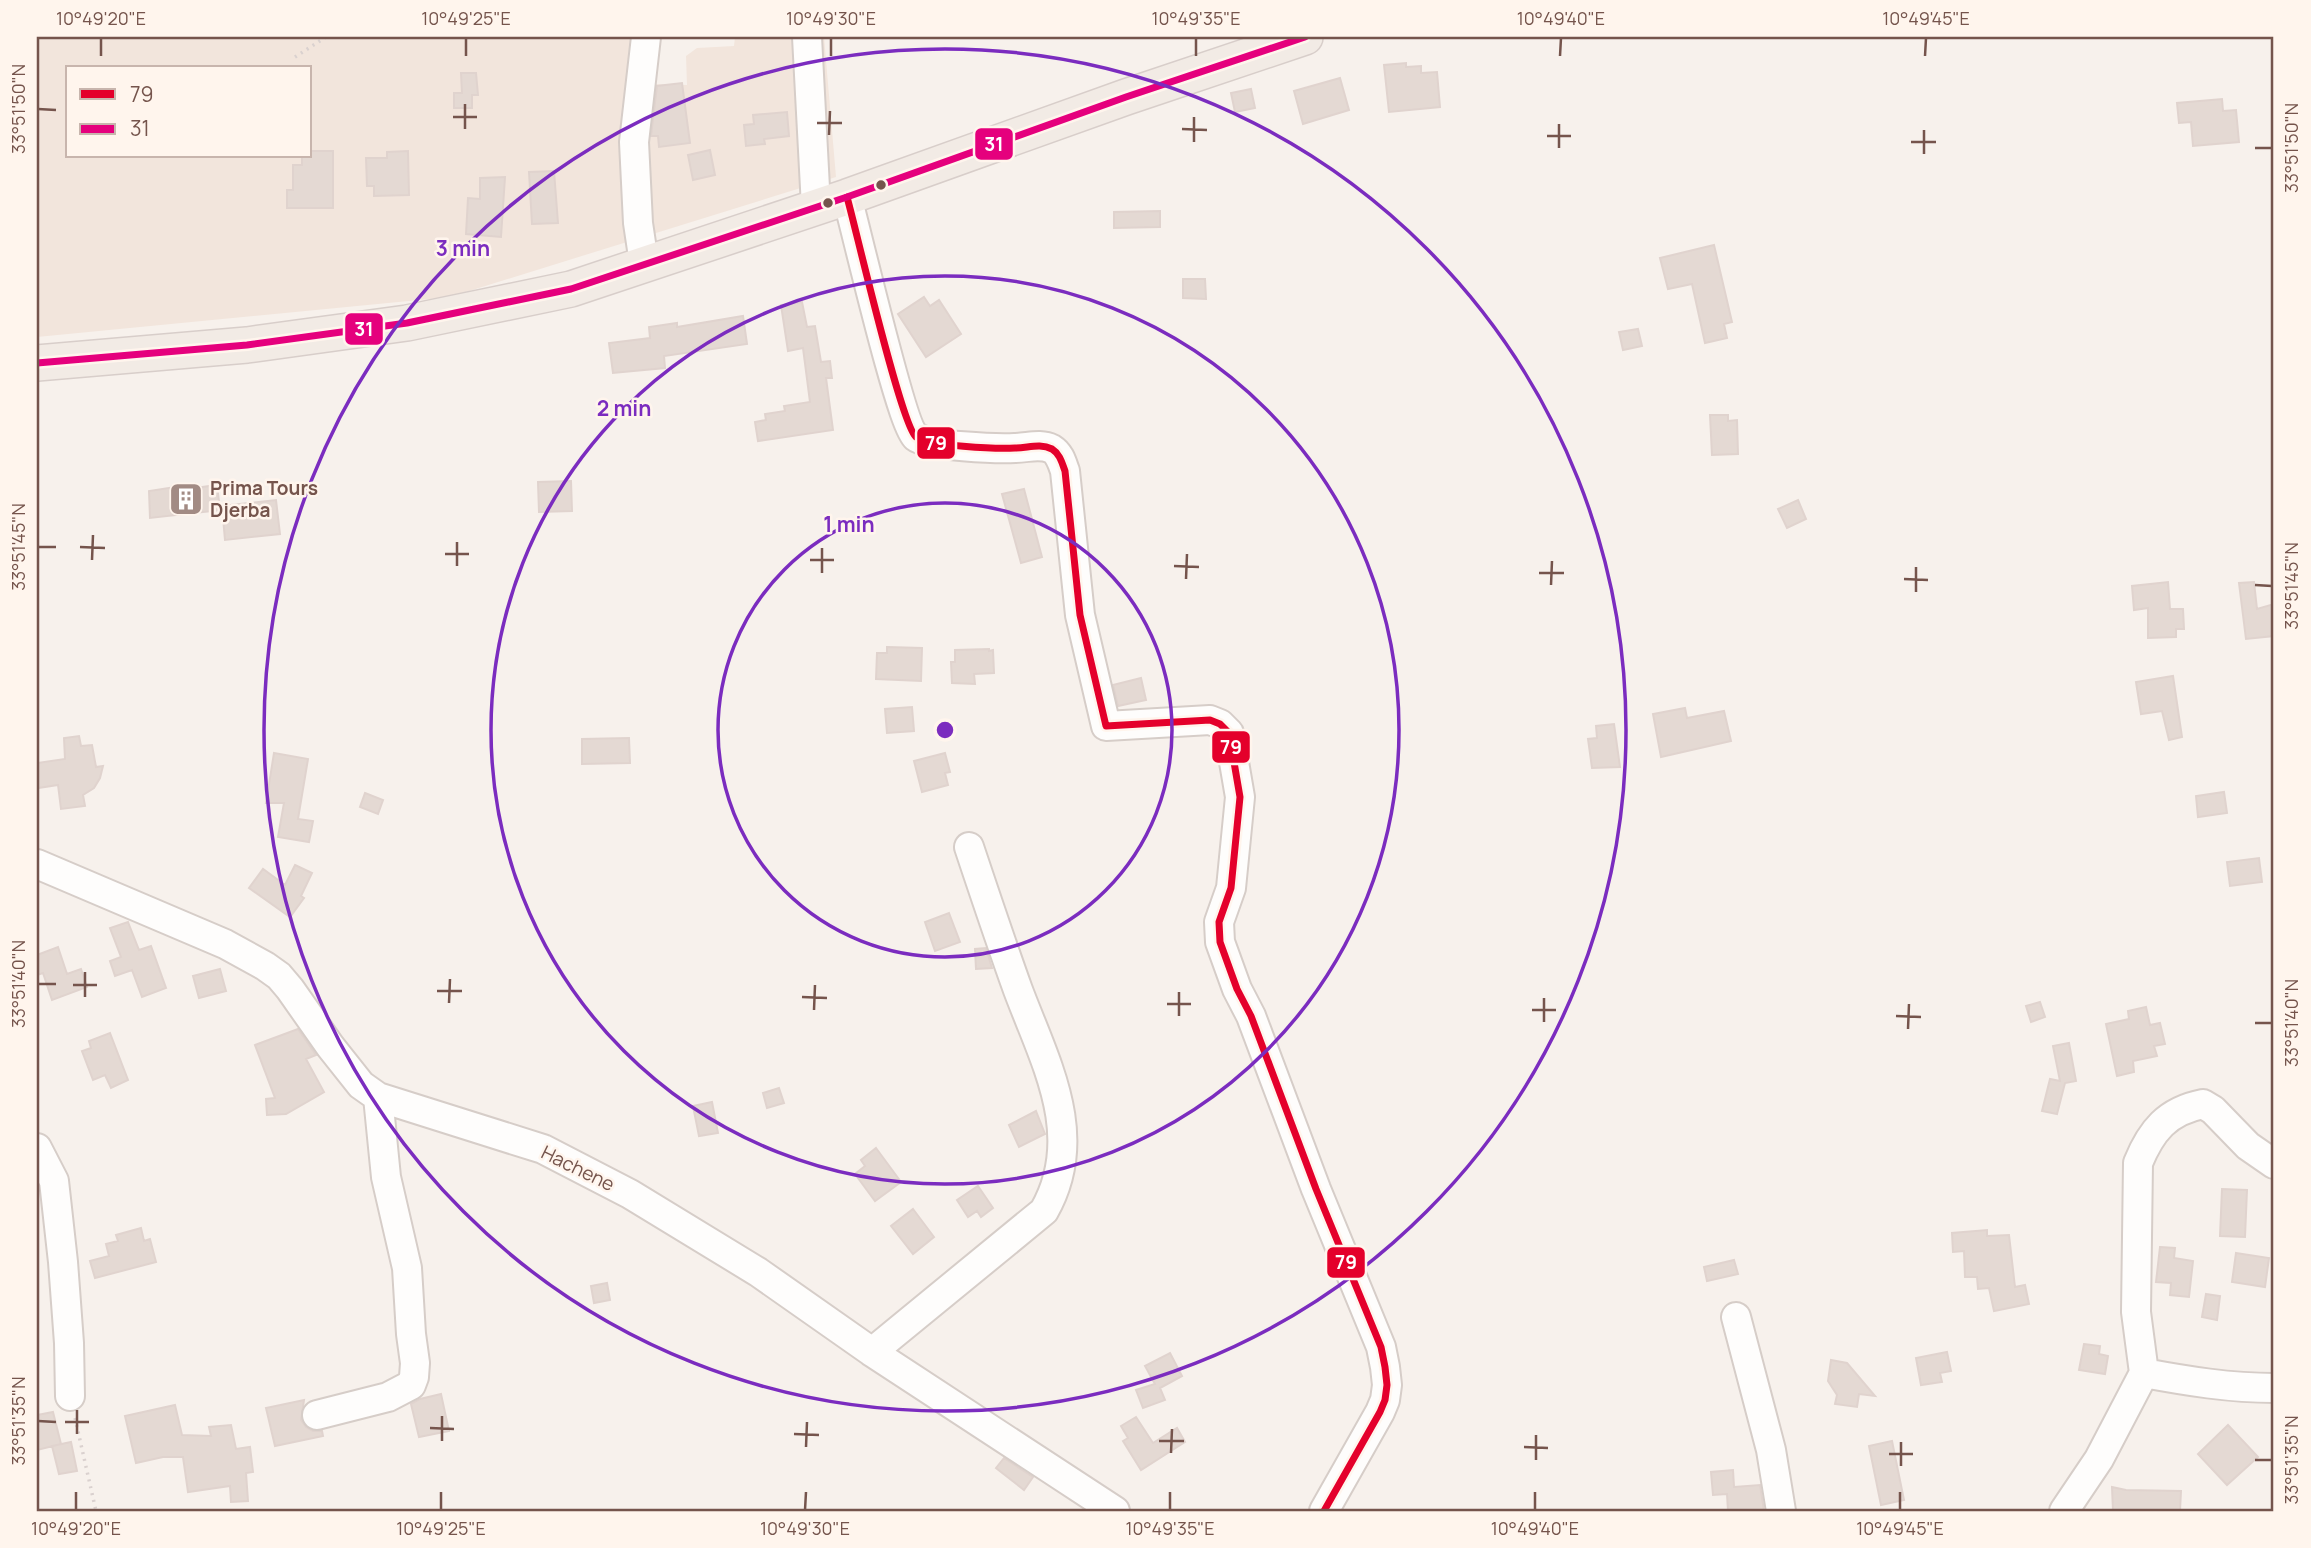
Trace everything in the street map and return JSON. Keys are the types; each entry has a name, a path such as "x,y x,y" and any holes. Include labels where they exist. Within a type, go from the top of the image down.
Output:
{"main road":[{"path":"37,363 247,345 407,323 571,289 832,202 1304,37"}],"street":[{"path":"644,263 638,223 634,142 646,37"},
{"path":"807,37 832,202 907,424 915,437 929,443 1015,448 1040,445 1059,454 1065,471 1080,615 1106,726 1210,720 1220,724 1229,733 1240,797 1231,888 1219,922 1220,942 1316,1189 1381,1346 1385,1367 1387,1385 1380,1412 1324,1511"},
{"path":"873,1352 1044,1211 1054,1195 1064,1150 1061,1113 1052,1077 969,848"},
{"name":"Hachene","path":"37,863 225,944 265,965 290,989 361,1085 378,1097 543,1149 630,1194 758,1272 873,1352 1115,1511"},
{"path":"317,1415 388,1397 411,1385 414,1377 407,1268 386,1177 378,1097"},
{"path":"2064,1511 2099,1459 2144,1373 2136,1312 2138,1163 2147,1141 2167,1119 2187,1107 2203,1104 2213,1110 2248,1146 2274,1164"},
{"path":"37,1148 54,1181 63,1262 70,1396"},
{"path":"1736,1317 1771,1450 1781,1511"},
{"path":"2144,1373 2200,1383 2274,1388"}],"path":[{"path":"295,57 326,37"},
{"path":"70,1396 96,1511"}],"shaded area":[{"path":"37,37 648,37 648,84 687,85 686,56 697,48 734,46 735,37 824,37 836,177 450,297 37,337"}],"building":[{"path":"1406,63 1406,67 1421,66 1421,73 1437,72 1440,107 1389,112 1384,65"},
{"path":"461,73 476,73 478,95 472,95 472,108 454,108 454,93 462,93"},
{"path":"1340,78 1349,110 1303,124 1294,91"},
{"path":"682,83 690,143 659,147 658,136 651,136 657,86"},
{"path":"1251,89 1255,108 1235,112 1231,93"},
{"path":"2222,99 2223,111 2236,110 2239,142 2193,146 2191,122 2179,123 2177,103"},
{"path":"787,112 789,136 764,139 765,144 746,146 744,125 754,124 753,115"},
{"path":"710,150 715,175 693,180 688,155"},
{"path":"312,151 333,151 333,208 287,208 287,190 293,190 293,165 302,165 302,158 312,158"},
{"path":"408,151 409,195 374,196 374,186 367,186 366,158 387,158 387,152"},
{"path":"554,171 558,223 532,224 529,172"},
{"path":"505,177 501,237 466,234 468,198 480,199 480,178"},
{"path":"1160,211 1160,227 1114,228 1114,212"},
{"path":"1714,245 1732,322 1724,324 1727,338 1705,343 1692,284 1668,289 1660,258"},
{"path":"1183,279 1205,279 1206,299 1183,298"},
{"path":"924,297 930,306 939,300 961,334 926,357 898,314"},
{"path":"802,302 807,327 815,326 821,362 830,361 832,378 826,378 833,430 758,441 755,422 766,420 765,414 785,411 784,406 810,402 803,348 788,351 781,305"},
{"path":"743,316 747,344 664,356 665,368 613,373 609,343 650,338 649,327 677,323 677,327"},
{"path":"1638,329 1642,346 1623,350 1619,332"},
{"path":"1710,415 1728,415 1728,421 1737,420 1738,454 1712,455"},
{"path":"571,481 572,511 539,512 538,482"},
{"name":"Prima Tours Djerba","path":"195,484 195,488 217,485 220,510 150,518 149,491"},
{"path":"1024,489 1042,557 1021,563 1002,494"},
{"path":"276,500 280,534 225,540 222,506"},
{"path":"1798,500 1806,519 1787,528 1778,509"},
{"path":"2168,582 2170,609 2183,609 2184,629 2176,629 2176,637 2148,638 2148,608 2134,610 2132,586"},
{"path":"2254,582 2257,609 2274,604 2274,636 2246,639 2239,583"},
{"path":"887,647 922,648 921,681 876,679 877,653 887,653"},
{"path":"955,650 993,650 994,673 974,674 975,684 952,683 951,662 955,662"},
{"path":"2173,676 2182,737 2169,740 2162,711 2141,714 2136,682"},
{"path":"1141,678 1146,700 1118,706 1113,685"},
{"path":"912,707 914,731 887,733 885,709"},
{"path":"1685,708 1687,718 1724,711 1731,741 1661,757 1653,714"},
{"path":"1614,724 1620,767 1592,768 1588,739 1597,738 1596,726"},
{"path":"79,736 81,746 92,745 96,767 103,766 94,788 83,795 85,806 61,809 58,785 38,788 37,763 65,759 64,738"},
{"path":"629,738 630,763 582,764 582,739"},
{"path":"274,753 308,759 298,819 313,821 309,842 278,837 284,803 266,803"},
{"path":"945,753 950,772 945,773 948,785 922,792 914,761"},
{"path":"2224,792 2227,813 2198,817 2196,796"},
{"path":"365,793 383,800 378,814 360,807"},
{"path":"2259,858 2262,882 2230,886 2227,862"},
{"path":"295,865 312,873 301,896 304,898 290,917 249,888 263,869 285,885"},
{"path":"949,913 960,942 935,951 925,922"},
{"path":"128,922 139,950 151,946 166,988 142,997 132,970 115,976 110,961 121,957 110,928"},
{"path":"58,947 67,974 81,969 87,987 52,1000 43,973 37,975 37,955"},
{"path":"986,948 992,968 976,969 975,949"},
{"path":"220,969 226,991 199,998 193,976"},
{"path":"2040,1002 2045,1017 2031,1022 2026,1006"},
{"path":"2146,1007 2150,1025 2160,1023 2165,1044 2154,1046 2157,1056 2133,1061 2134,1072 2117,1076 2106,1024 2129,1019 2128,1011"},
{"path":"298,1029 316,1055 306,1059 324,1092 286,1114 267,1115 266,1099 275,1098 255,1045"},
{"path":"110,1033 128,1080 111,1088 105,1075 93,1080 82,1051 91,1048 89,1041"},
{"path":"2069,1043 2076,1081 2065,1083 2057,1114 2042,1111 2050,1079 2060,1081 2053,1046"},
{"path":"779,1088 784,1103 767,1108 763,1093"},
{"path":"712,1102 718,1133 699,1136 693,1106"},
{"path":"1036,1111 1045,1134 1019,1147 1009,1125"},
{"path":"876,1148 901,1182 875,1201 855,1174 865,1166 861,1160"},
{"path":"978,1186 993,1208 981,1217 977,1211 968,1217 957,1200"},
{"path":"2222,1189 2247,1190 2245,1237 2220,1236"},
{"path":"913,1209 934,1237 913,1254 891,1226"},
{"path":"141,1228 144,1241 150,1239 156,1262 95,1278 90,1261 109,1256 106,1244 118,1241 116,1235"},
{"path":"1987,1230 1987,1236 2009,1235 2015,1287 2025,1285 2029,1304 1994,1311 1989,1288 1978,1289 1977,1277 1965,1277 1964,1251 1953,1252 1952,1233"},
{"path":"2160,1247 2175,1248 2174,1258 2193,1261 2189,1297 2170,1295 2171,1283 2156,1282"},
{"path":"2236,1253 2269,1258 2265,1287 2232,1282"},
{"path":"1734,1260 1738,1274 1707,1281 1704,1267"},
{"path":"607,1283 610,1300 594,1303 591,1286"},
{"path":"2206,1294 2220,1296 2217,1320 2202,1317"},
{"path":"2084,1344 2100,1346 2099,1354 2108,1356 2105,1374 2079,1370"},
{"path":"1947,1352 1951,1371 1940,1373 1942,1382 1921,1385 1916,1358"},
{"path":"1170,1353 1182,1376 1160,1388 1165,1400 1143,1408 1136,1390 1155,1384 1145,1366"},
{"path":"1831,1360 1847,1363 1875,1396 1859,1394 1857,1407 1835,1404 1837,1395 1828,1381"},
{"path":"441,1394 449,1431 419,1437 411,1404"},
{"path":"304,1400 301,1420 313,1431 322,1431 323,1436 275,1446 266,1408"},
{"path":"175,1405 182,1435 211,1436 209,1427 231,1425 236,1449 250,1447 253,1472 246,1473 248,1501 231,1502 230,1486 188,1492 183,1457 163,1457 136,1463 125,1416"},
{"path":"53,1412 61,1444 37,1450 37,1415"},
{"path":"1136,1417 1153,1443 1177,1428 1185,1442 1141,1470 1123,1441 1128,1438 1121,1426"},
{"path":"2228,1425 2258,1457 2227,1485 2198,1454"},
{"path":"1892,1441 1904,1500 1881,1505 1869,1446"},
{"path":"71,1442 77,1471 59,1474 52,1446"},
{"path":"1004,1458 1033,1477 1024,1490 996,1468"},
{"path":"1733,1470 1734,1487 1760,1485 1764,1511 1728,1511 1727,1494 1713,1495 1711,1472"},
{"path":"2112,1487 2126,1490 2181,1491 2180,1511 2113,1511"}],"transit line":[{"name":"31","path":"37,363 247,345 407,323 571,289 847,197 1126,97 1305,37"},
{"name":"79","path":"847,197 900,399 916,437 934,443 963,446 1043,446 1052,449 1060,459 1065,471 1080,615 1106,726 1210,720 1220,724 1229,733 1240,797 1231,888 1219,922 1220,942 1381,1347 1385,1367 1387,1385 1380,1412 1324,1511"}],"place":[{"name":"Prima Tours Djerba","path":"186,499"}]}
